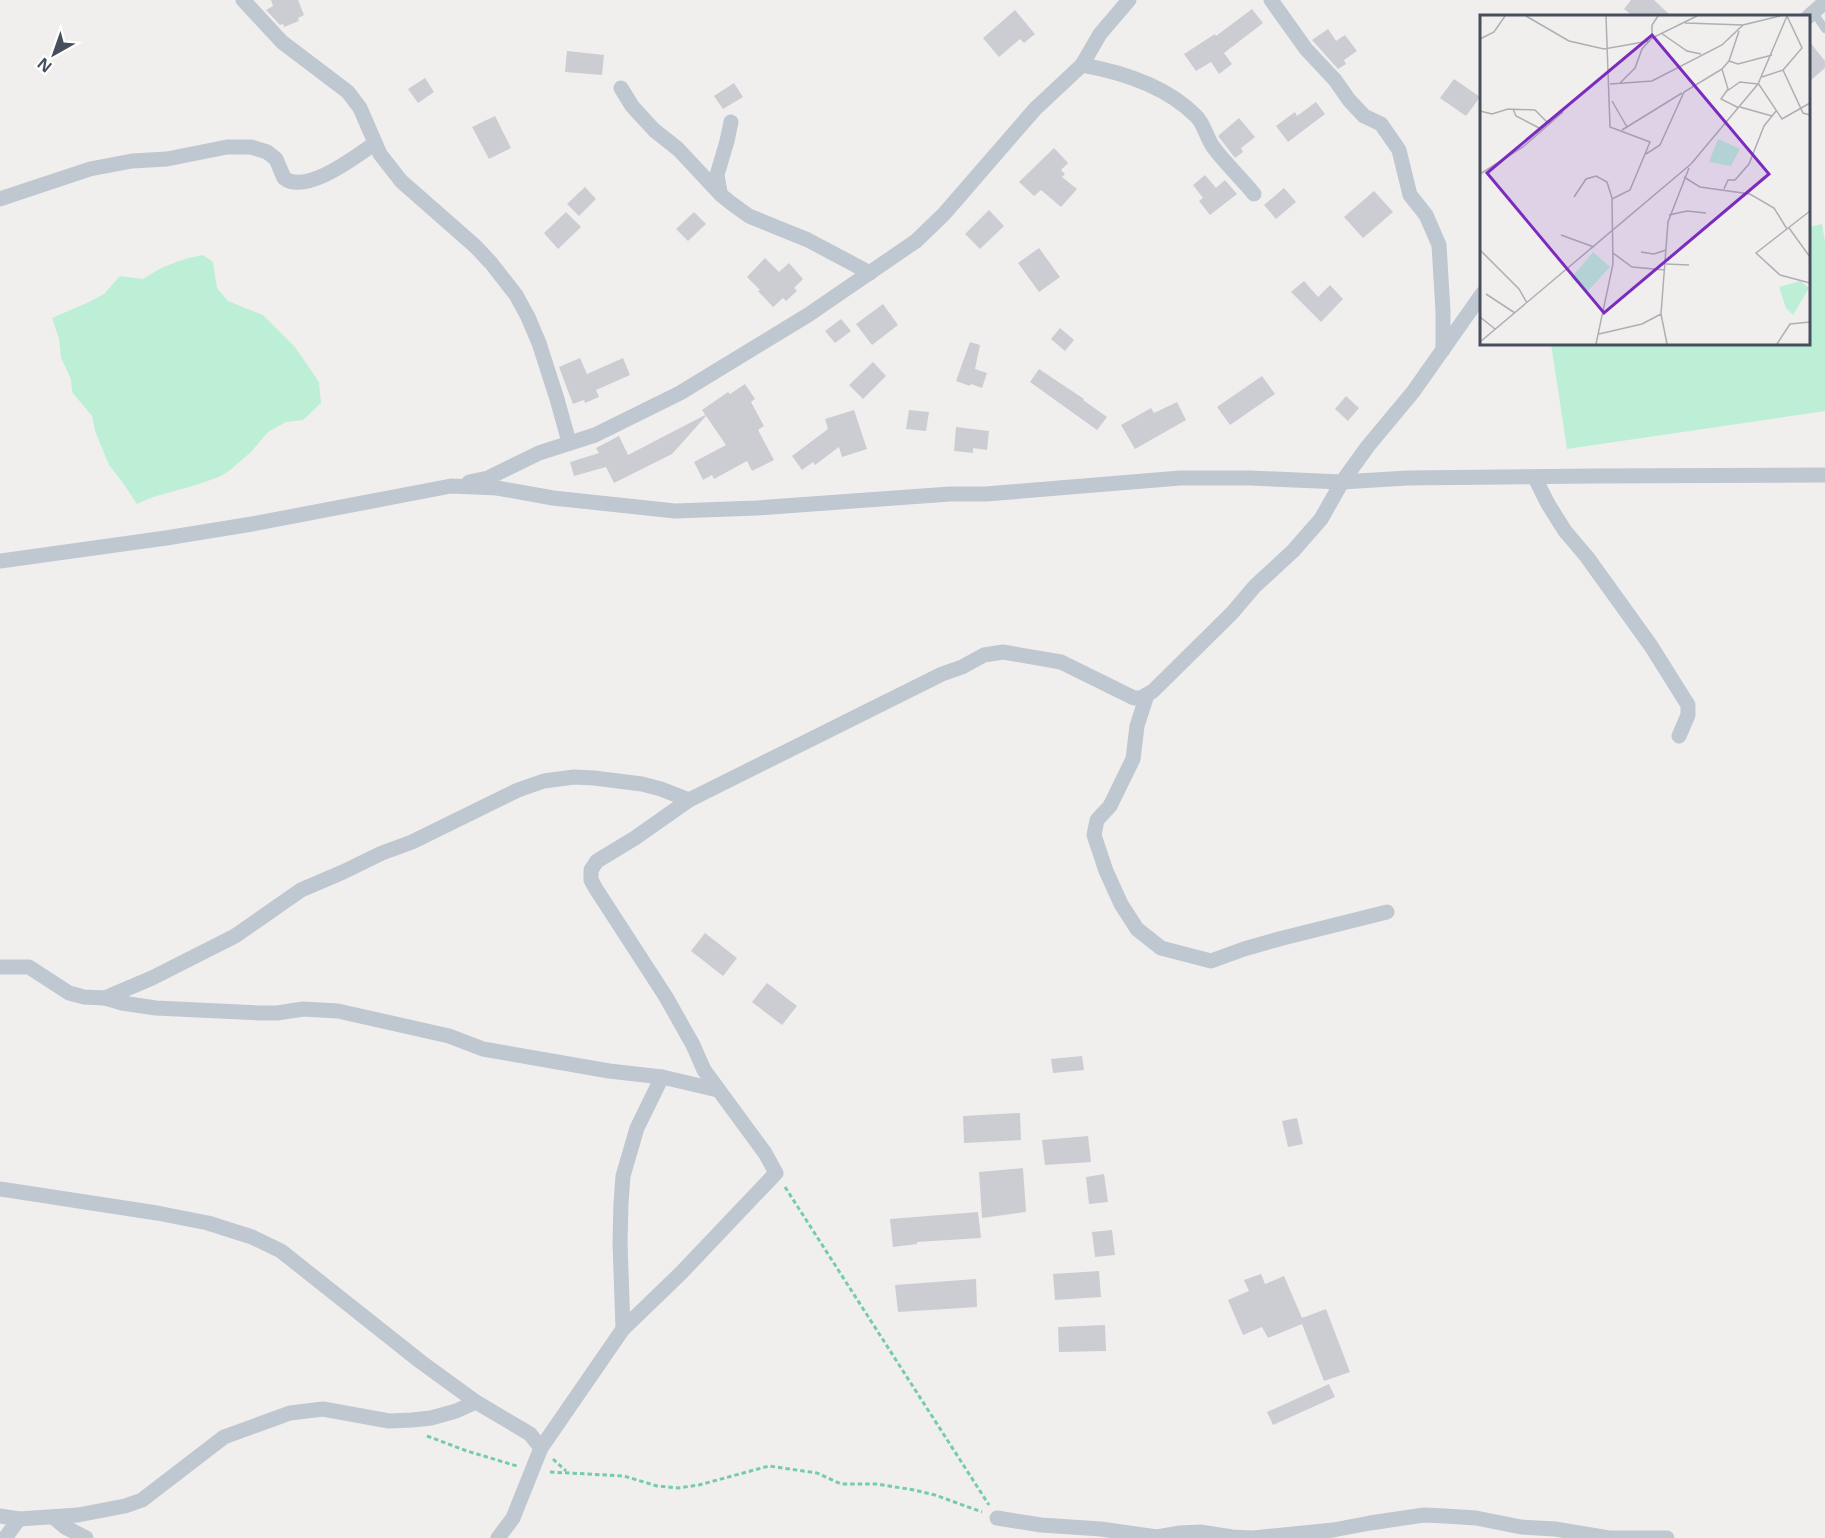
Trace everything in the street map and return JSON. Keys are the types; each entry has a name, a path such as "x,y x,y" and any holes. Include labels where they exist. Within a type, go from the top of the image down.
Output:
{"street":[{"path":"243,0 282,42 348,92 360,108 374,144 401,181 475,246 516,296 528,316 539,344 558,399 569,442"},
{"path":"0,561 144,542 252,524 488,478 539,453 595,435 680,393 759,346 916,242 957,200 1035,110 1082,65 1100,33 1129,0"},
{"path":"1271,0 1306,49 1335,80 1349,100 1364,116 1381,124 1399,150 1410,195 1426,215 1439,245 1443,350"},
{"path":"1082,65 1129,77 1181,104 1195,115 1203,125 1212,146 1254,194"},
{"path":"621,88 632,106 654,130 678,149 721,195 749,216 808,240 870,273"},
{"path":"721,195 717,175 731,122"},
{"path":"0,199 75,173 132,161 167,159 227,147 251,147 267,152 276,159 284,178 295,183 305,182 339,167 374,144"},
{"path":"1387,912 1279,939 1211,961 1161,948 1137,929 1120,903 1094,835 1096,820 1110,806 1132,759 1137,726 1147,696 1232,613 1255,586 1293,551 1321,519 1342,482 1413,392 1480,297"},
{"path":"451,486 497,488 553,498 675,511 758,508 950,494 986,494 1180,478 1342,482 1407,478 1825,476"},
{"path":"1535,478 1565,531 1587,557 1651,646 1688,705 1688,715 1679,736"},
{"path":"498,1538 513,1518 541,1448 623,1329 682,1272 776,1173 765,1153 704,1070 666,997 591,880 591,870 597,861 635,838 688,800 984,655 1003,652 1061,662 1134,698 1147,696"},
{"path":"105,998 152,978 235,936 301,890 382,853 412,842 518,790 544,781 574,777 623,781 661,789 688,800"},
{"path":"0,967 29,967 69,993 84,997 105,998 156,1008 260,1013 303,1009 338,1011 410,1026 505,1053 609,1071 662,1077 718,1090"},
{"path":"623,1329 620,1242 623,1176 637,1128 662,1077"},
{"path":"0,1189 157,1213 208,1223 252,1237 288,1256 421,1362 476,1402 530,1434 541,1448"},
{"path":"0,1516 18,1519 52,1517 95,1512 142,1500 224,1437 290,1413 323,1409 389,1421 412,1420 430,1418 476,1402"},
{"path":"998,1518 1041,1526 1101,1529 1157,1537 1200,1532 1253,1538 1297,1534 1424,1515 1476,1518 1521,1527 1555,1529 1609,1538 1667,1538"},
{"path":"52,1517 86,1538"},
{"path":"5,1538 18,1519"}],"lane":[{"path":"1816,11 1825,29"}],"path":[{"path":"776,1173 998,1518"},
{"path":"422,1434 532,1471"},
{"path":"567,1473 624,1476 657,1486 678,1488 699,1485 769,1466 817,1473 841,1484 877,1484 914,1490 935,1495 998,1518"}],"green space":[{"path":"1822,224 1825,242 1825,411 1567,449 1551,345 1810,345 1810,227"},
{"path":"203,255 213,262 217,288 228,301 263,315 295,347 319,382 321,403 303,420 286,422 268,432 251,452 219,477 137,504 109,465 95,431 92,416 72,392 71,379 61,358 59,339 52,318 104,294 120,276 143,279 172,264"}],"building":[{"path":"271,0 298,0 304,15 298,18 299,21 284,27 266,10 273,6"},
{"path":"1631,0 1654,0 1670,15 1632,15 1624,9"},
{"path":"1252,9 1263,23 1224,53 1232,64 1219,74 1211,62 1196,71 1184,54 1215,34 1216,36"},
{"path":"1015,10 1035,34 1024,43 1020,39 999,57 983,38"},
{"path":"1328,29 1336,41 1345,35 1357,51 1344,60 1346,64 1338,69 1312,40"},
{"path":"1810,42 1825,61 1825,68 1810,81"},
{"path":"567,51 604,55 602,75 565,72"},
{"path":"425,78 434,92 418,103 408,89"},
{"path":"1454,79 1480,97 1466,116 1440,98"},
{"path":"734,83 743,97 723,109 714,96"},
{"path":"1316,102 1325,114 1288,142 1276,126 1295,112 1297,116"},
{"path":"495,116 511,148 489,159 472,127"},
{"path":"1239,118 1255,137 1241,148 1243,152 1235,158 1218,136"},
{"path":"1054,148 1068,163 1061,170 1065,174 1062,177 1077,189 1061,207 1041,190 1034,196 1019,182"},
{"path":"1205,175 1216,188 1225,180 1237,194 1210,215 1199,201 1203,198 1193,185"},
{"path":"585,187 596,199 579,216 567,204"},
{"path":"1284,188 1296,202 1276,219 1264,205"},
{"path":"1374,191 1393,212 1363,238 1344,217"},
{"path":"989,210 1004,226 980,249 965,234"},
{"path":"566,212 581,227 558,249 544,233"},
{"path":"694,212 706,224 688,241 676,229"},
{"path":"1039,248 1060,277 1039,292 1018,263"},
{"path":"765,258 779,272 789,263 803,279 794,288 797,291 786,301 783,298 773,307 747,277"},
{"path":"1304,281 1318,297 1330,285 1343,299 1321,322 1291,292"},
{"path":"883,304 898,325 872,345 856,324"},
{"path":"841,319 851,331 835,343 825,331"},
{"path":"1060,328 1074,340 1065,351 1051,339"},
{"path":"970,342 980,345 975,369 987,373 982,388 956,381"},
{"path":"580,358 587,374 623,358 630,375 596,390 599,397 585,403 584,400 573,404 559,367"},
{"path":"873,362 886,376 863,399 849,385"},
{"path":"1039,369 1107,417 1097,430 1030,382"},
{"path":"1262,376 1275,394 1230,425 1217,407"},
{"path":"745,384 755,399 751,402 764,426 758,430 774,460 752,471 747,461 714,479 712,475 703,480 694,462 726,445 702,410 728,392 730,394"},
{"path":"1346,396 1359,408 1348,421 1335,409"},
{"path":"1177,402 1186,420 1135,449 1121,425 1151,408 1154,413"},
{"path":"854,410 867,449 842,457 839,447 815,465 813,462 802,470 792,456 828,429 825,419"},
{"path":"909,410 929,412 926,431 906,429"},
{"path":"705,415 672,454 614,483 606,467 574,476 570,462 599,453 596,448 619,436 628,455"},
{"path":"956,427 989,431 987,450 973,448 973,453 954,451"},
{"path":"705,933 737,958 723,976 691,951"},
{"path":"767,983 797,1006 782,1025 752,1002"},
{"path":"1082,1056 1084,1070 1053,1073 1051,1059"},
{"path":"1020,1113 1021,1140 964,1143 963,1116"},
{"path":"1297,1118 1303,1144 1288,1147 1282,1121"},
{"path":"1088,1136 1091,1162 1045,1165 1042,1140"},
{"path":"1023,1168 1026,1212 982,1218 979,1172"},
{"path":"1104,1174 1108,1202 1089,1204 1086,1177"},
{"path":"978,1212 981,1238 917,1242 917,1244 893,1247 890,1219"},
{"path":"1112,1230 1115,1255 1095,1257 1092,1232"},
{"path":"1099,1271 1101,1297 1055,1300 1053,1274"},
{"path":"1261,1274 1265,1284 1284,1276 1302,1318 1326,1309 1350,1372 1324,1381 1302,1324 1268,1338 1262,1327 1243,1335 1228,1300 1249,1291 1244,1280"},
{"path":"976,1279 977,1307 898,1312 895,1285"},
{"path":"1105,1325 1106,1351 1059,1352 1058,1327"},
{"path":"1329,1384 1335,1397 1273,1425 1267,1412"}]}
